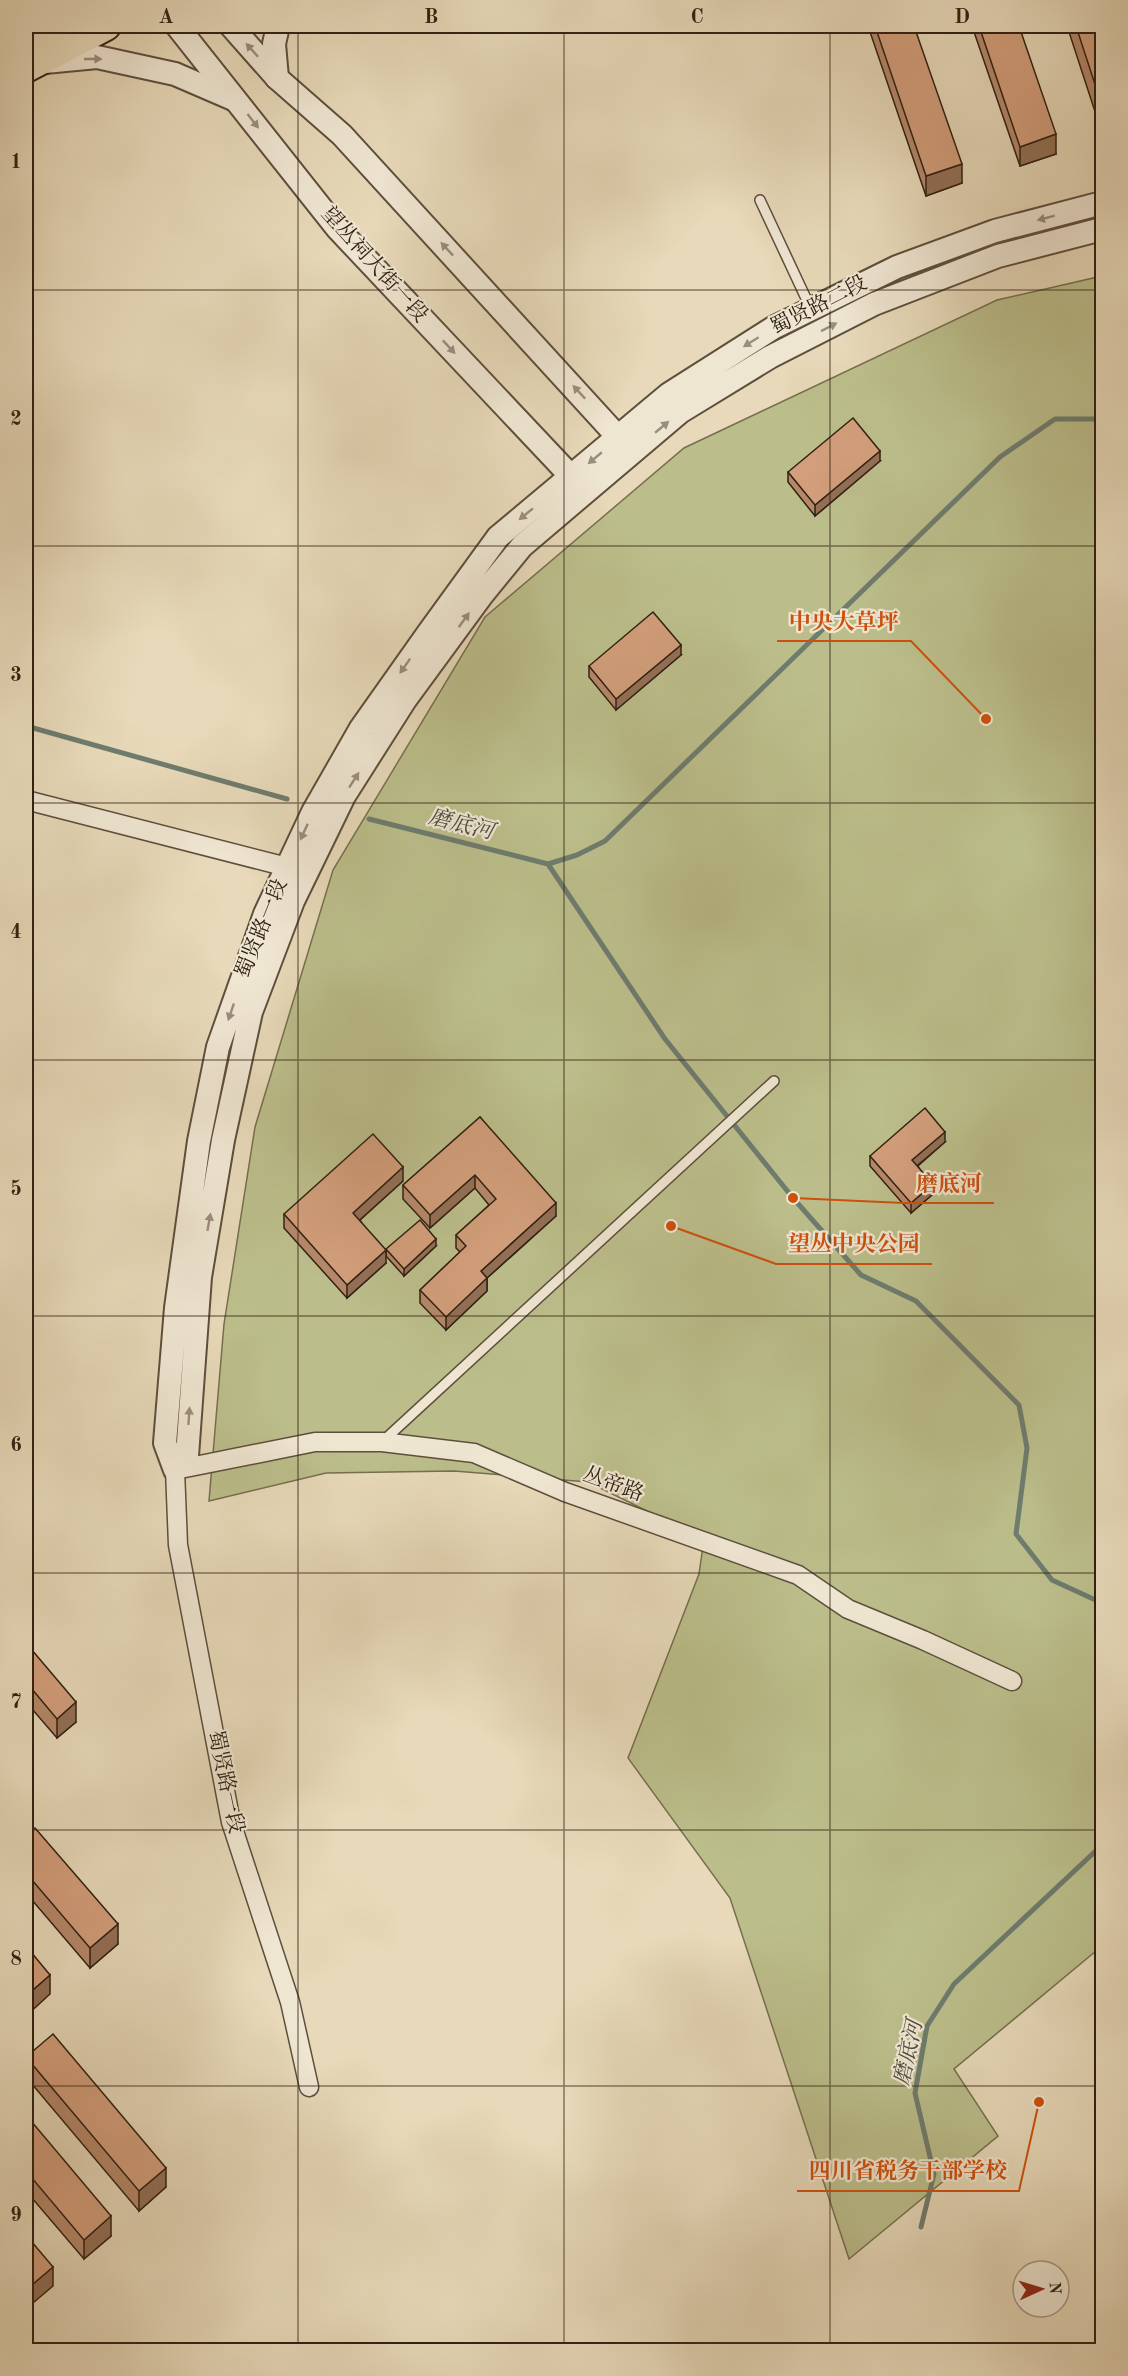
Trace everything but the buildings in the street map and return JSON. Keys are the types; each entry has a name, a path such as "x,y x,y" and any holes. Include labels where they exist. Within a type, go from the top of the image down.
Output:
{"main road":[{"path":"28,57 51,26"},
{"path":"28,57 106,26"}],"street":[{"name":"望丛祠大街一段","path":"177,26 337,228 578,484"},
{"path":"231,26 278,78 342,135 626,444"},
{"path":"278,26 274,44 278,78"},
{"path":"28,57 97,57 175,74 236,100"},
{"name":"蜀贤路二段","path":"626,444 669,394 773,328 897,267 995,231 1102,203"},
{"name":"蜀贤路二段","path":"578,484 626,444 760,363 874,304 998,256 1102,229"},
{"name":"蜀贤路一段","path":"309,2087 290,2002 231,1821 178,1545 175,1470 165,1443 176,1308 199,1141 218,1047 265,914 313,812 361,728 498,537 578,484"},
{"name":"蜀贤路一段","path":"175,1470 186,1456 200,1277 223,1140 251,1012 293,900 344,796 405,700 482,595 578,484"},
{"path":"26,800 287,867"},
{"name":"丛帝路","path":"175,1470 315,1442 381,1442 474,1453 565,1492 798,1575 848,1609 1012,1681"}],"lane":[{"path":"760,200 811,310"},
{"path":"381,1442 774,1081"}],"green space":[{"path":"1102,276 1102,1946 954,2069 998,2136 849,2259 730,1898 628,1758 699,1574 704,1539 588,1482 454,1471 326,1473 209,1501 224,1324 255,1127 333,870 485,617 684,448 997,300"}],"waterway":[{"path":"548,864 577,855 605,841 1000,457 1055,419 1102,419"},
{"name":"磨底河","path":"26,726 287,799"},
{"name":"磨底河","path":"369,819 548,864 665,1039 793,1198 861,1275 916,1301 1019,1405 1027,1448 1016,1534 1052,1580 1102,1603"},
{"name":"磨底河","path":"921,2227 934,2174 915,2093 927,2026 954,1984 1102,1845"}],"place":[{"name":"中央大草坪","path":"986,719"},
{"name":"磨底河","path":"793,1198"},
{"name":"望丛中央公园","path":"671,1226"},
{"name":"四川省税务干部学校","path":"1039,2102"}]}
